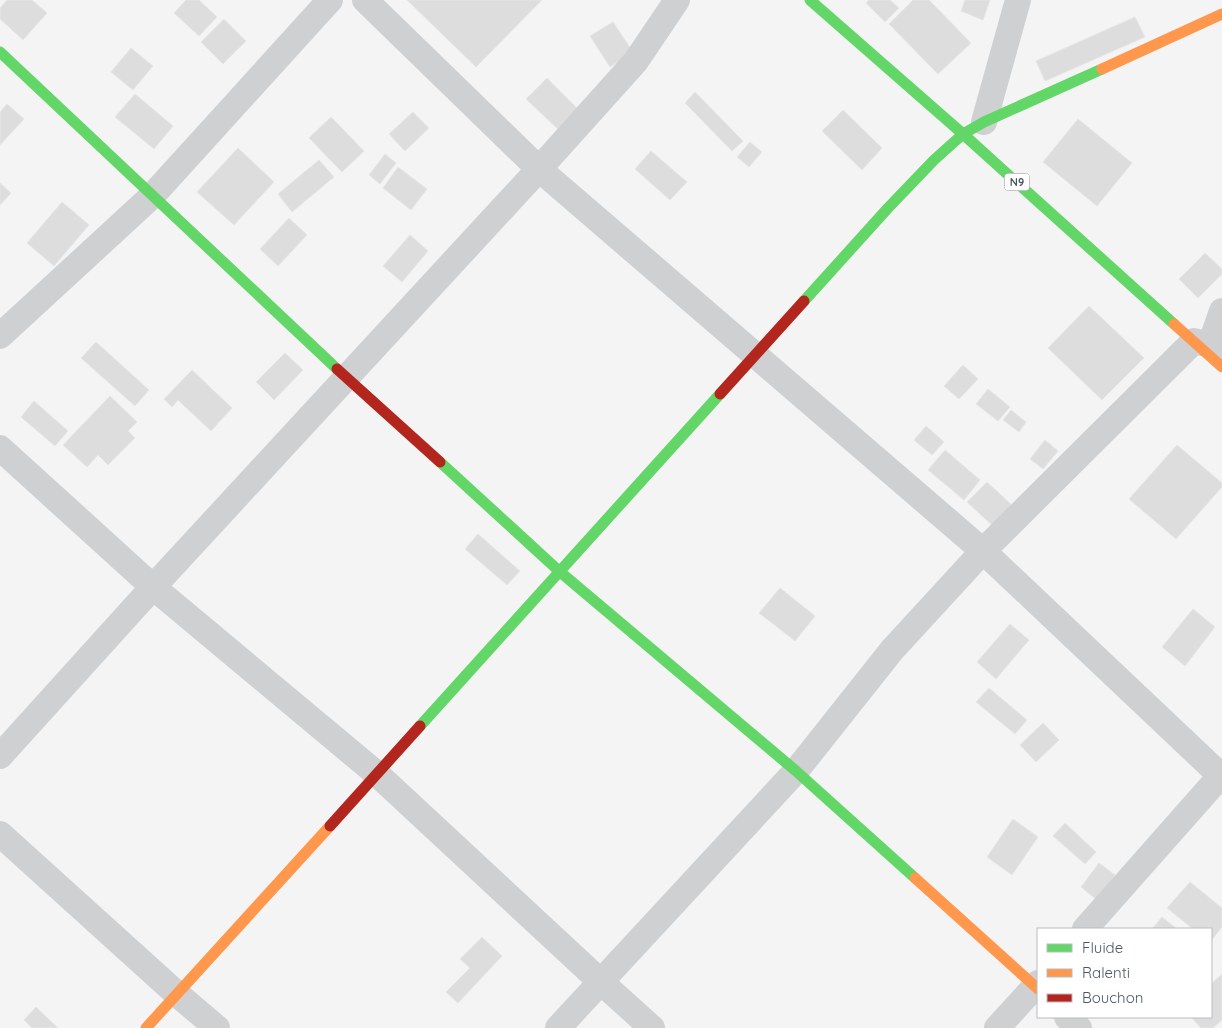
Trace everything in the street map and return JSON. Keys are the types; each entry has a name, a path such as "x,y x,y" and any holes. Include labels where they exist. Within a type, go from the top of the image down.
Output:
{"street":[{"path":"0,336 152,196 330,0"},
{"path":"366,0 539,169 983,551 1221,776 1086,928"},
{"path":"0,756 636,62 677,0"},
{"name":"N9","path":"810,0 974,128 1212,350"},
{"path":"974,128 1018,0"},
{"path":"146,1028 378,774 888,208 934,160 974,128 1222,14"},
{"path":"1196,27 1222,31"},
{"path":"0,52 347,378 559,571 796,771 1037,986 997,1028"},
{"path":"558,1028 796,771 892,650 983,551 1212,350 1222,311"},
{"path":"0,448 153,587 378,774 652,1028"},
{"path":"0,834 217,1028"},
{"path":"1068,1018 1079,1028"}],"building":[{"path":"7,0 32,0 47,13 23,40 0,19 0,8"},
{"path":"186,0 199,0 217,17 199,36 174,13"},
{"path":"407,0 542,0 476,67"},
{"path":"869,0 890,0 899,8 885,22 866,3"},
{"path":"913,0 929,0 971,43 938,74 889,24"},
{"path":"965,0 990,0 983,20 961,11"},
{"path":"1135,17 1145,37 1045,81 1036,61"},
{"path":"224,19 246,41 223,64 201,42"},
{"path":"613,22 633,52 610,67 590,36"},
{"path":"131,48 153,66 133,90 111,72"},
{"path":"547,78 580,111 560,131 526,99"},
{"path":"695,92 743,141 732,151 685,103"},
{"path":"135,94 173,126 154,149 115,117"},
{"path":"7,104 24,119 0,145 0,112"},
{"path":"843,110 882,148 862,170 822,131"},
{"path":"413,112 429,128 405,151 389,134"},
{"path":"331,117 364,151 342,172 309,138"},
{"path":"1078,119 1132,163 1097,206 1043,162"},
{"path":"750,142 762,152 749,167 737,157"},
{"path":"238,148 274,182 234,225 197,192"},
{"path":"651,151 687,182 670,200 635,169"},
{"path":"385,154 396,163 380,184 369,175"},
{"path":"319,160 334,177 292,212 278,194"},
{"path":"398,167 427,189 411,210 383,188"},
{"path":"0,183 11,193 0,205"},
{"path":"62,202 89,225 54,266 27,243"},
{"path":"289,218 307,235 278,266 260,249"},
{"path":"410,235 428,251 402,282 383,266"},
{"path":"1205,253 1222,269 1222,274 1198,298 1179,279"},
{"path":"1089,306 1144,358 1102,400 1048,348"},
{"path":"96,342 149,390 135,406 81,358"},
{"path":"285,353 303,370 274,400 256,382"},
{"path":"963,365 978,379 959,399 944,386"},
{"path":"192,370 232,408 211,431 178,400 172,407 164,399"},
{"path":"988,389 1010,407 998,421 976,404"},
{"path":"110,396 137,422 128,431 135,438 108,465 98,455 87,467 63,445"},
{"path":"34,401 68,431 55,446 21,417"},
{"path":"1011,410 1026,422 1019,432 1003,420"},
{"path":"926,426 944,442 932,455 914,440"},
{"path":"1045,440 1058,451 1043,469 1030,459"},
{"path":"1177,445 1222,483 1222,487 1176,539 1129,499"},
{"path":"945,450 980,480 964,500 928,470"},
{"path":"987,482 1014,507 995,528 967,502"},
{"path":"478,534 520,571 507,585 465,549"},
{"path":"780,588 815,616 795,641 759,613"},
{"path":"1193,609 1215,627 1185,666 1162,647"},
{"path":"1010,624 1029,640 996,679 977,662"},
{"path":"989,688 1027,720 1015,734 976,702"},
{"path":"1043,723 1059,740 1036,762 1020,745"},
{"path":"1013,819 1038,837 1012,875 987,857"},
{"path":"1065,823 1096,852 1085,864 1053,836"},
{"path":"1099,863 1115,875 1097,900 1081,887"},
{"path":"1190,882 1222,908 1222,927 1212,940 1212,928 1192,928 1167,908"},
{"path":"1162,917 1176,928 1153,928"},
{"path":"482,937 502,956 458,1003 446,992 470,968 460,959"},
{"path":"1222,974 1222,1020 1213,1028 1201,1028 1192,1018 1212,1018 1212,983"},
{"path":"36,1007 58,1028 32,1028 24,1020"}],"traffic: fast":[{"path":"810,0 963,134 1174,324"},
{"path":"0,52 337,369"},
{"path":"804,301 888,208 934,160 963,134 984,122 1102,69"},
{"path":"420,726 720,394"},
{"path":"440,462 559,571 796,771 915,878"}],"traffic: slow":[{"path":"1102,69 1222,14"},
{"path":"1174,324 1222,367"},
{"path":"146,1028 330,826"},
{"path":"915,878 1037,988"}],"traffic: jam":[{"path":"720,394 804,301"},
{"path":"337,369 440,462"},
{"path":"330,826 420,726"}]}
